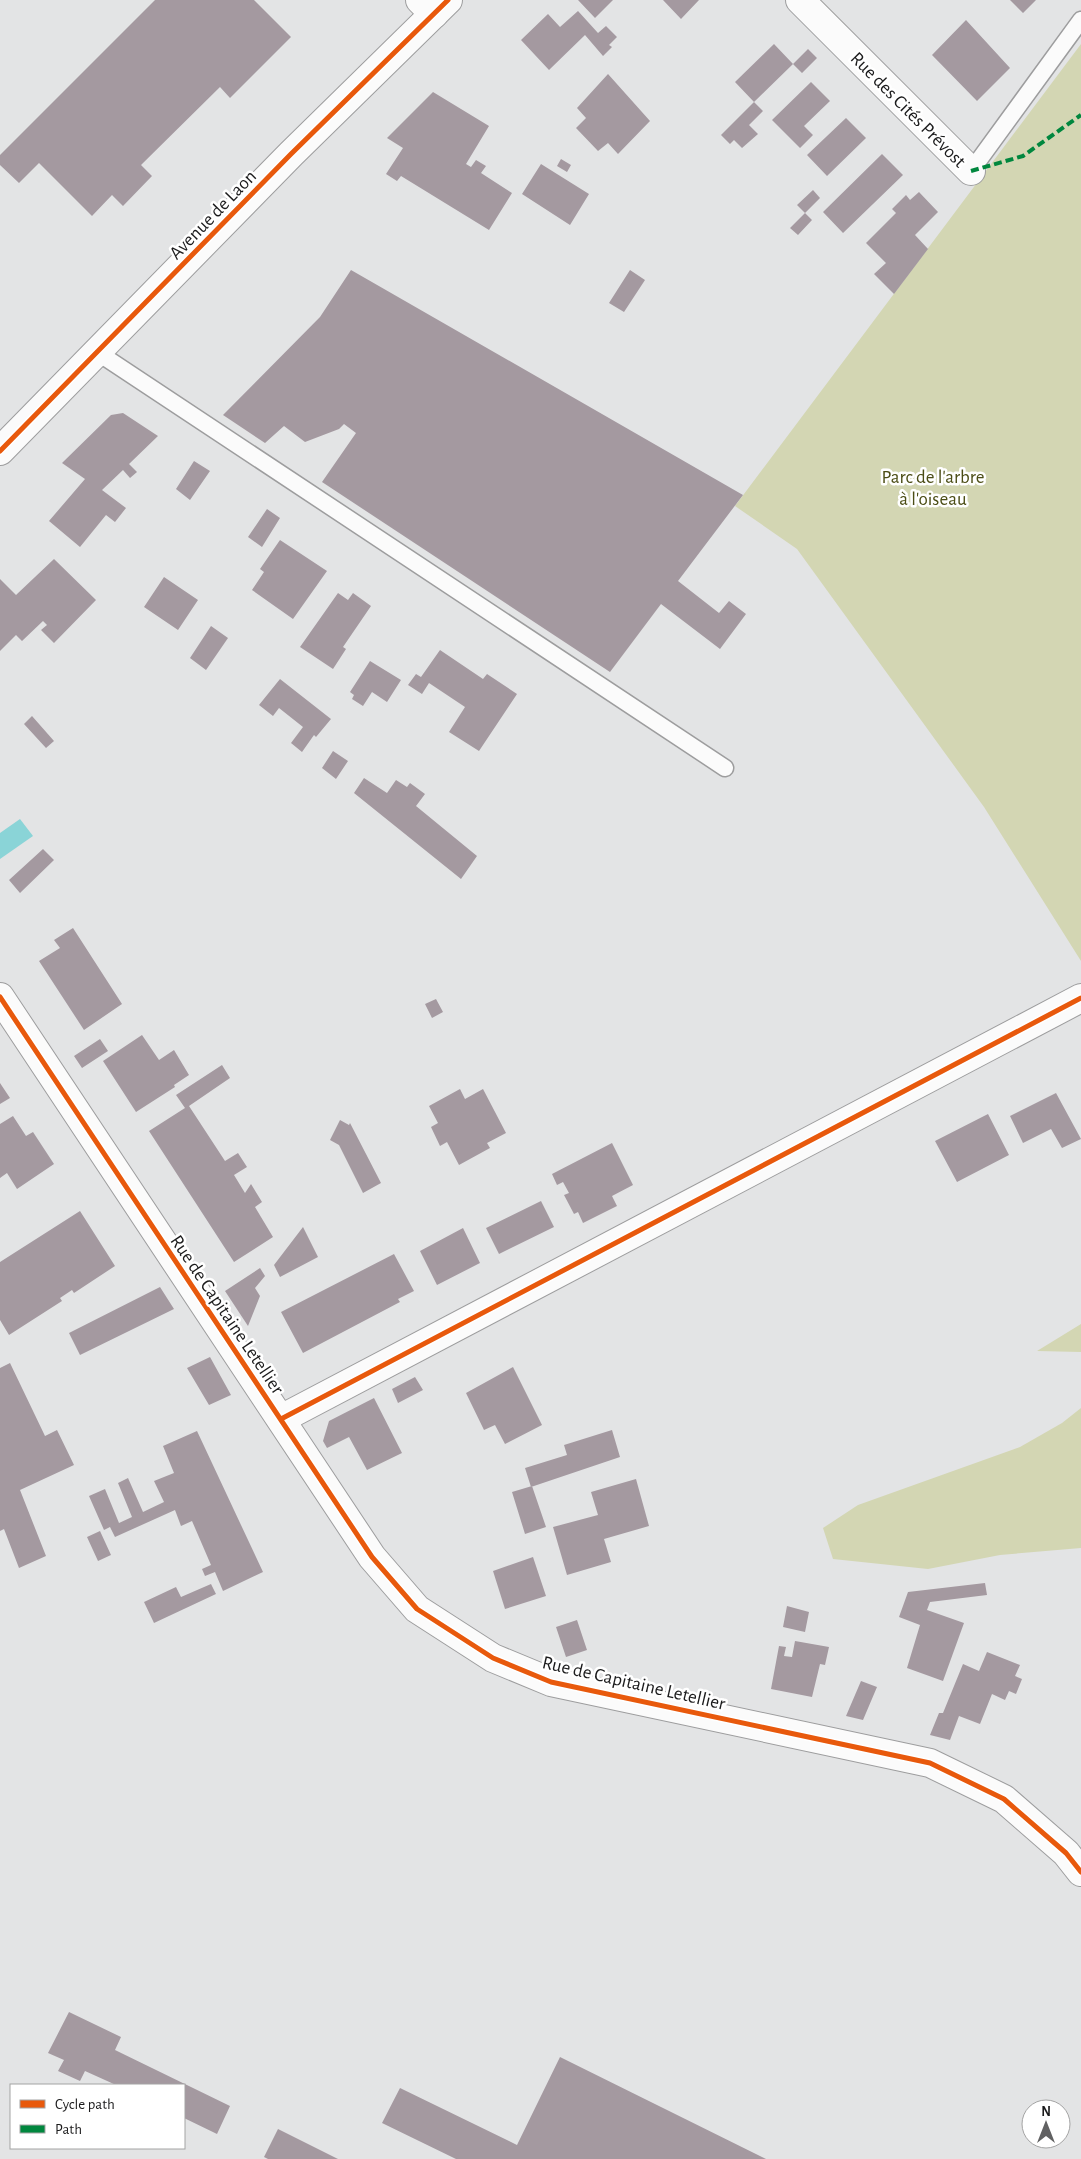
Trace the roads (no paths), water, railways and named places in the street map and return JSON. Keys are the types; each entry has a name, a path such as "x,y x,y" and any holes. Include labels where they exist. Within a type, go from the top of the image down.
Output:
{"street":[{"name":"Rue des Cités Prévost","path":"800,0 971,170"},
{"name":"Avenue de Laon","path":"0,451 434,5"},
{"name":"Rue de Capitaine Letellier","path":"0,997 372,1557 417,1609 493,1658 551,1682 930,1763 1004,1799 1066,1853 1081,1872"},
{"path":"281,1419 1081,998"}],"lane":[{"name":"Rue des Cités Prévost","path":"971,170 1081,20"},
{"path":"97,352 725,768"}],"water":[{"path":"20,819 33,836 0,859 0,833"}],"park label":[{"name":"Parc de l'arbre à l'oiseau","path":"933,487"}]}
